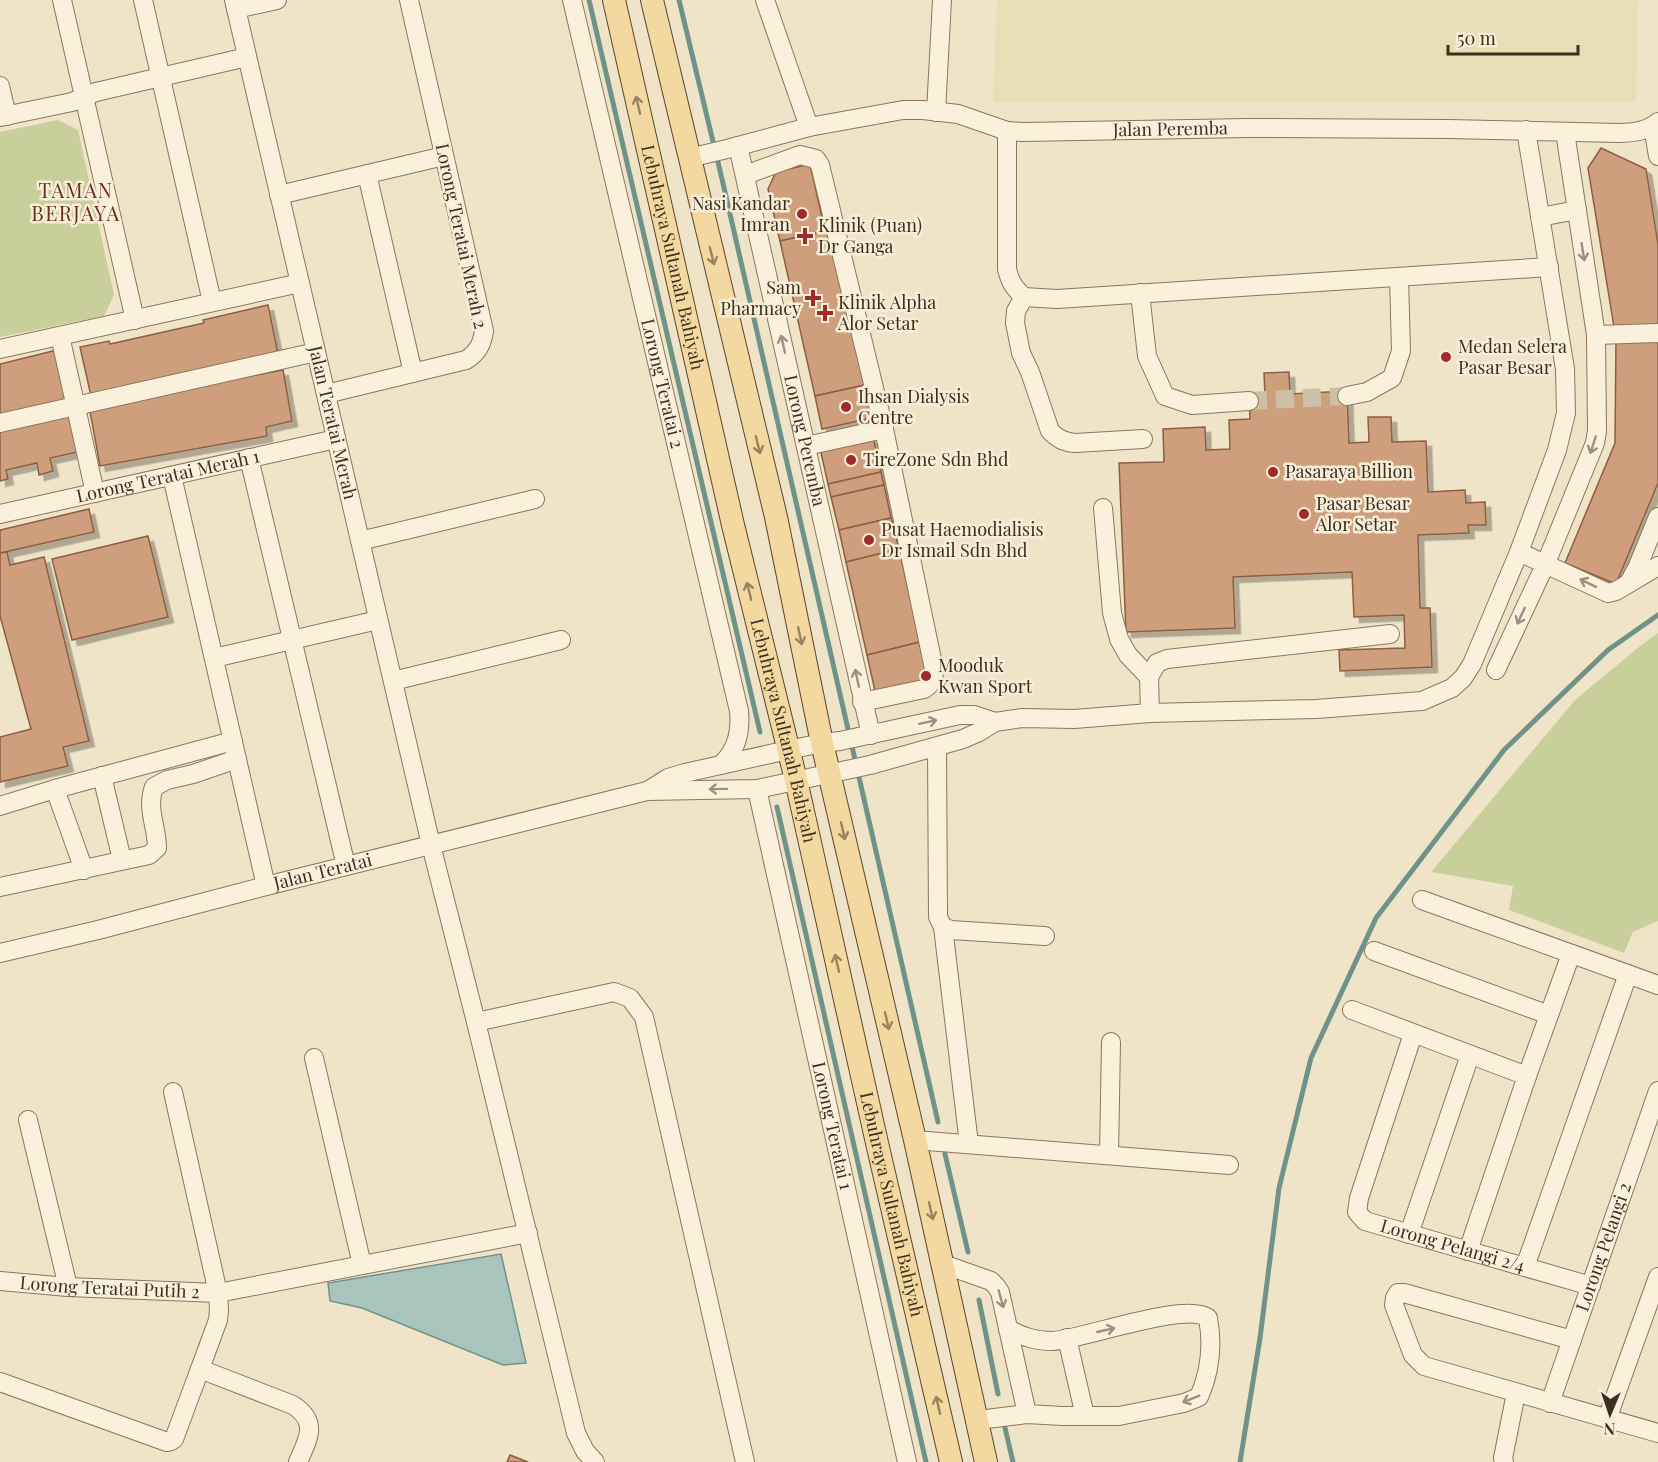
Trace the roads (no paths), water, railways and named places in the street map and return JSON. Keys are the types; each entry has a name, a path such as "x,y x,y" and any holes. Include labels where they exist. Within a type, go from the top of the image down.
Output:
{"main road":[{"name":"Lebuhraya Sultanah Bahiyah","path":"614,0 731,514 796,780 951,1462"},
{"name":"Lebuhraya Sultanah Bahiyah","path":"652,0 698,156 776,517 839,772 915,1140 986,1462"}],"street":[{"path":"62,0 135,320"},
{"path":"143,0 212,302"},
{"path":"235,5 277,0"},
{"name":"Lorong Teratai Merah 2","path":"326,393 466,360 474,355 483,340 484,331 409,0"},
{"name":"Lorong Teratai 2","path":"572,0 739,711 740,722 736,747 722,765"},
{"path":"765,0 809,127"},
{"path":"936,112 942,0"},
{"name":"Jalan Teratai Merah","path":"235,5 431,845 576,1432 588,1458"},
{"path":"0,86 3,117 72,102 96,92 247,57"},
{"name":"Jalan Peremba","path":"698,156 809,127 903,110 958,114 1007,131 1035,132 1247,128 1629,133 1638,132 1656,124"},
{"path":"1656,124 1658,156"},
{"path":"995,722 1022,718 1074,719 1150,713 1328,708 1422,701 1452,688 1463,678 1472,664 1519,552 1557,450 1566,413 1565,369 1526,130"},
{"path":"1007,131 1007,269 1009,280 1024,297 1057,298 1549,267"},
{"path":"1496,670 1546,563 1595,443 1597,431 1596,335 1565,132"},
{"name":"Lorong Peremba","path":"733,148 745,175 862,702 866,736"},
{"path":"745,175 800,155 816,159 820,165 884,429 934,669 934,679 931,685 924,689 862,702"},
{"path":"279,195 444,156"},
{"path":"367,174 413,373"},
{"path":"1540,217 1577,210"},
{"path":"1347,396 1367,392 1392,378 1401,351 1399,277"},
{"path":"0,349 300,283"},
{"path":"1140,293 1147,356 1165,396 1192,405 1249,401"},
{"path":"1024,297 1016,311 1015,323 1021,353 1030,372 1050,431 1065,442 1075,443 1143,439"},
{"path":"1596,335 1658,333"},
{"path":"60,336 95,493"},
{"path":"0,423 316,352"},
{"path":"806,446 884,429"},
{"name":"Lorong Teratai Merah 1","path":"0,514 336,439"},
{"path":"249,458 346,866"},
{"path":"172,476 266,886"},
{"path":"360,541 535,499"},
{"path":"1103,508 1112,613 1119,639 1128,656 1149,678"},
{"path":"1629,583 1658,517"},
{"path":"1519,552 1608,593 1616,591 1658,566"},
{"path":"214,658 378,620"},
{"path":"1150,713 1149,678 1157,663 1167,659 1390,634"},
{"path":"393,681 561,640"},
{"name":"Jalan Teratai","path":"647,791 668,778 788,750 866,736 960,715 974,714 995,722"},
{"name":"Jalan Teratai","path":"0,953 88,933 647,791 757,789 870,765 963,740 995,722"},
{"path":"0,806 233,741"},
{"path":"937,747 938,917 943,927 969,1144"},
{"path":"0,888 149,855 157,848 150,803 154,787 167,780 237,759"},
{"path":"102,776 122,860"},
{"path":"55,789 84,870"},
{"name":"Lorong Teratai 1","path":"757,789 907,1462"},
{"path":"1422,900 1658,985"},
{"path":"943,927 951,930 1045,936"},
{"path":"1374,951 1549,1015"},
{"path":"1468,1251 1571,954"},
{"path":"1525,1267 1628,974"},
{"path":"476,1022 614,992 630,998 644,1017 745,1462"},
{"path":"1352,1010 1527,1076"},
{"name":"Lorong Pelangi 2/4","path":"1413,1034 1359,1198 1357,1212 1365,1221 1591,1286"},
{"path":"1109,1155 1111,1042"},
{"path":"1409,1234 1470,1055"},
{"path":"314,1058 362,1265"},
{"name":"Lorong Pelangi 2","path":"1550,1403 1653,1120 1658,1091"},
{"path":"0,1382 167,1442 174,1439 218,1320 218,1293 173,1092"},
{"path":"28,1120 68,1287"},
{"path":"915,1140 1229,1165"},
{"name":"Lorong Teratai Putih 2","path":"0,1281 68,1287 218,1293 528,1233"},
{"path":"943,1264 991,1281 1000,1292 1027,1414"},
{"path":"1608,1419 1658,1278"},
{"path":"1572,1340 1404,1293 1398,1293 1395,1298 1394,1305 1413,1355 1424,1366 1658,1433"},
{"path":"978,1420 1027,1414 1119,1416 1199,1397 1206,1382 1210,1331 1208,1318 1203,1314 1154,1318 1053,1341 1026,1338 1008,1329"},
{"path":"1067,1338 1085,1416"},
{"path":"200,1369 300,1409 306,1416 310,1427 308,1440 298,1462"},
{"path":"1504,1462 1516,1393"}],"water":[{"path":"501,1254 526,1363 503,1365 362,1308 330,1301 328,1283"}],"waterway":[{"path":"589,0 760,732"},
{"path":"679,0 938,1122"},
{"path":"1240,1462 1260,1338 1279,1188 1311,1058 1376,918 1504,750 1608,650 1658,615"},
{"path":"777,807 926,1462"},
{"path":"945,1154 968,1252"},
{"path":"979,1300 998,1394"},
{"path":"1005,1428 1013,1462"}],"tunnel":[{"path":"1249,401 1347,396"}],"place":[{"name":"Nasi Kandar Imran","path":"802,214"},
{"name":"Klinik (Puan) Dr Ganga","path":"805,236"},
{"name":"Sam Pharmacy","path":"813,298"},
{"name":"Klinik Alpha Alor Setar","path":"825,313"},
{"name":"Medan Selera Pasar Besar","path":"1446,357"},
{"name":"Ihsan Dialysis Centre","path":"846,407"},
{"name":"TireZone Sdn Bhd","path":"851,460"},
{"name":"Pasaraya Billion","path":"1273,472"},
{"name":"Pasar Besar Alor Setar","path":"1304,514"},
{"name":"Pusat Haemodialisis Dr Ismail Sdn Bhd","path":"869,540"},
{"name":"Mooduk Kwan Sport","path":"926,676"}],"district":[{"name":"TAMAN BERJAYA","path":"76,202"}]}
